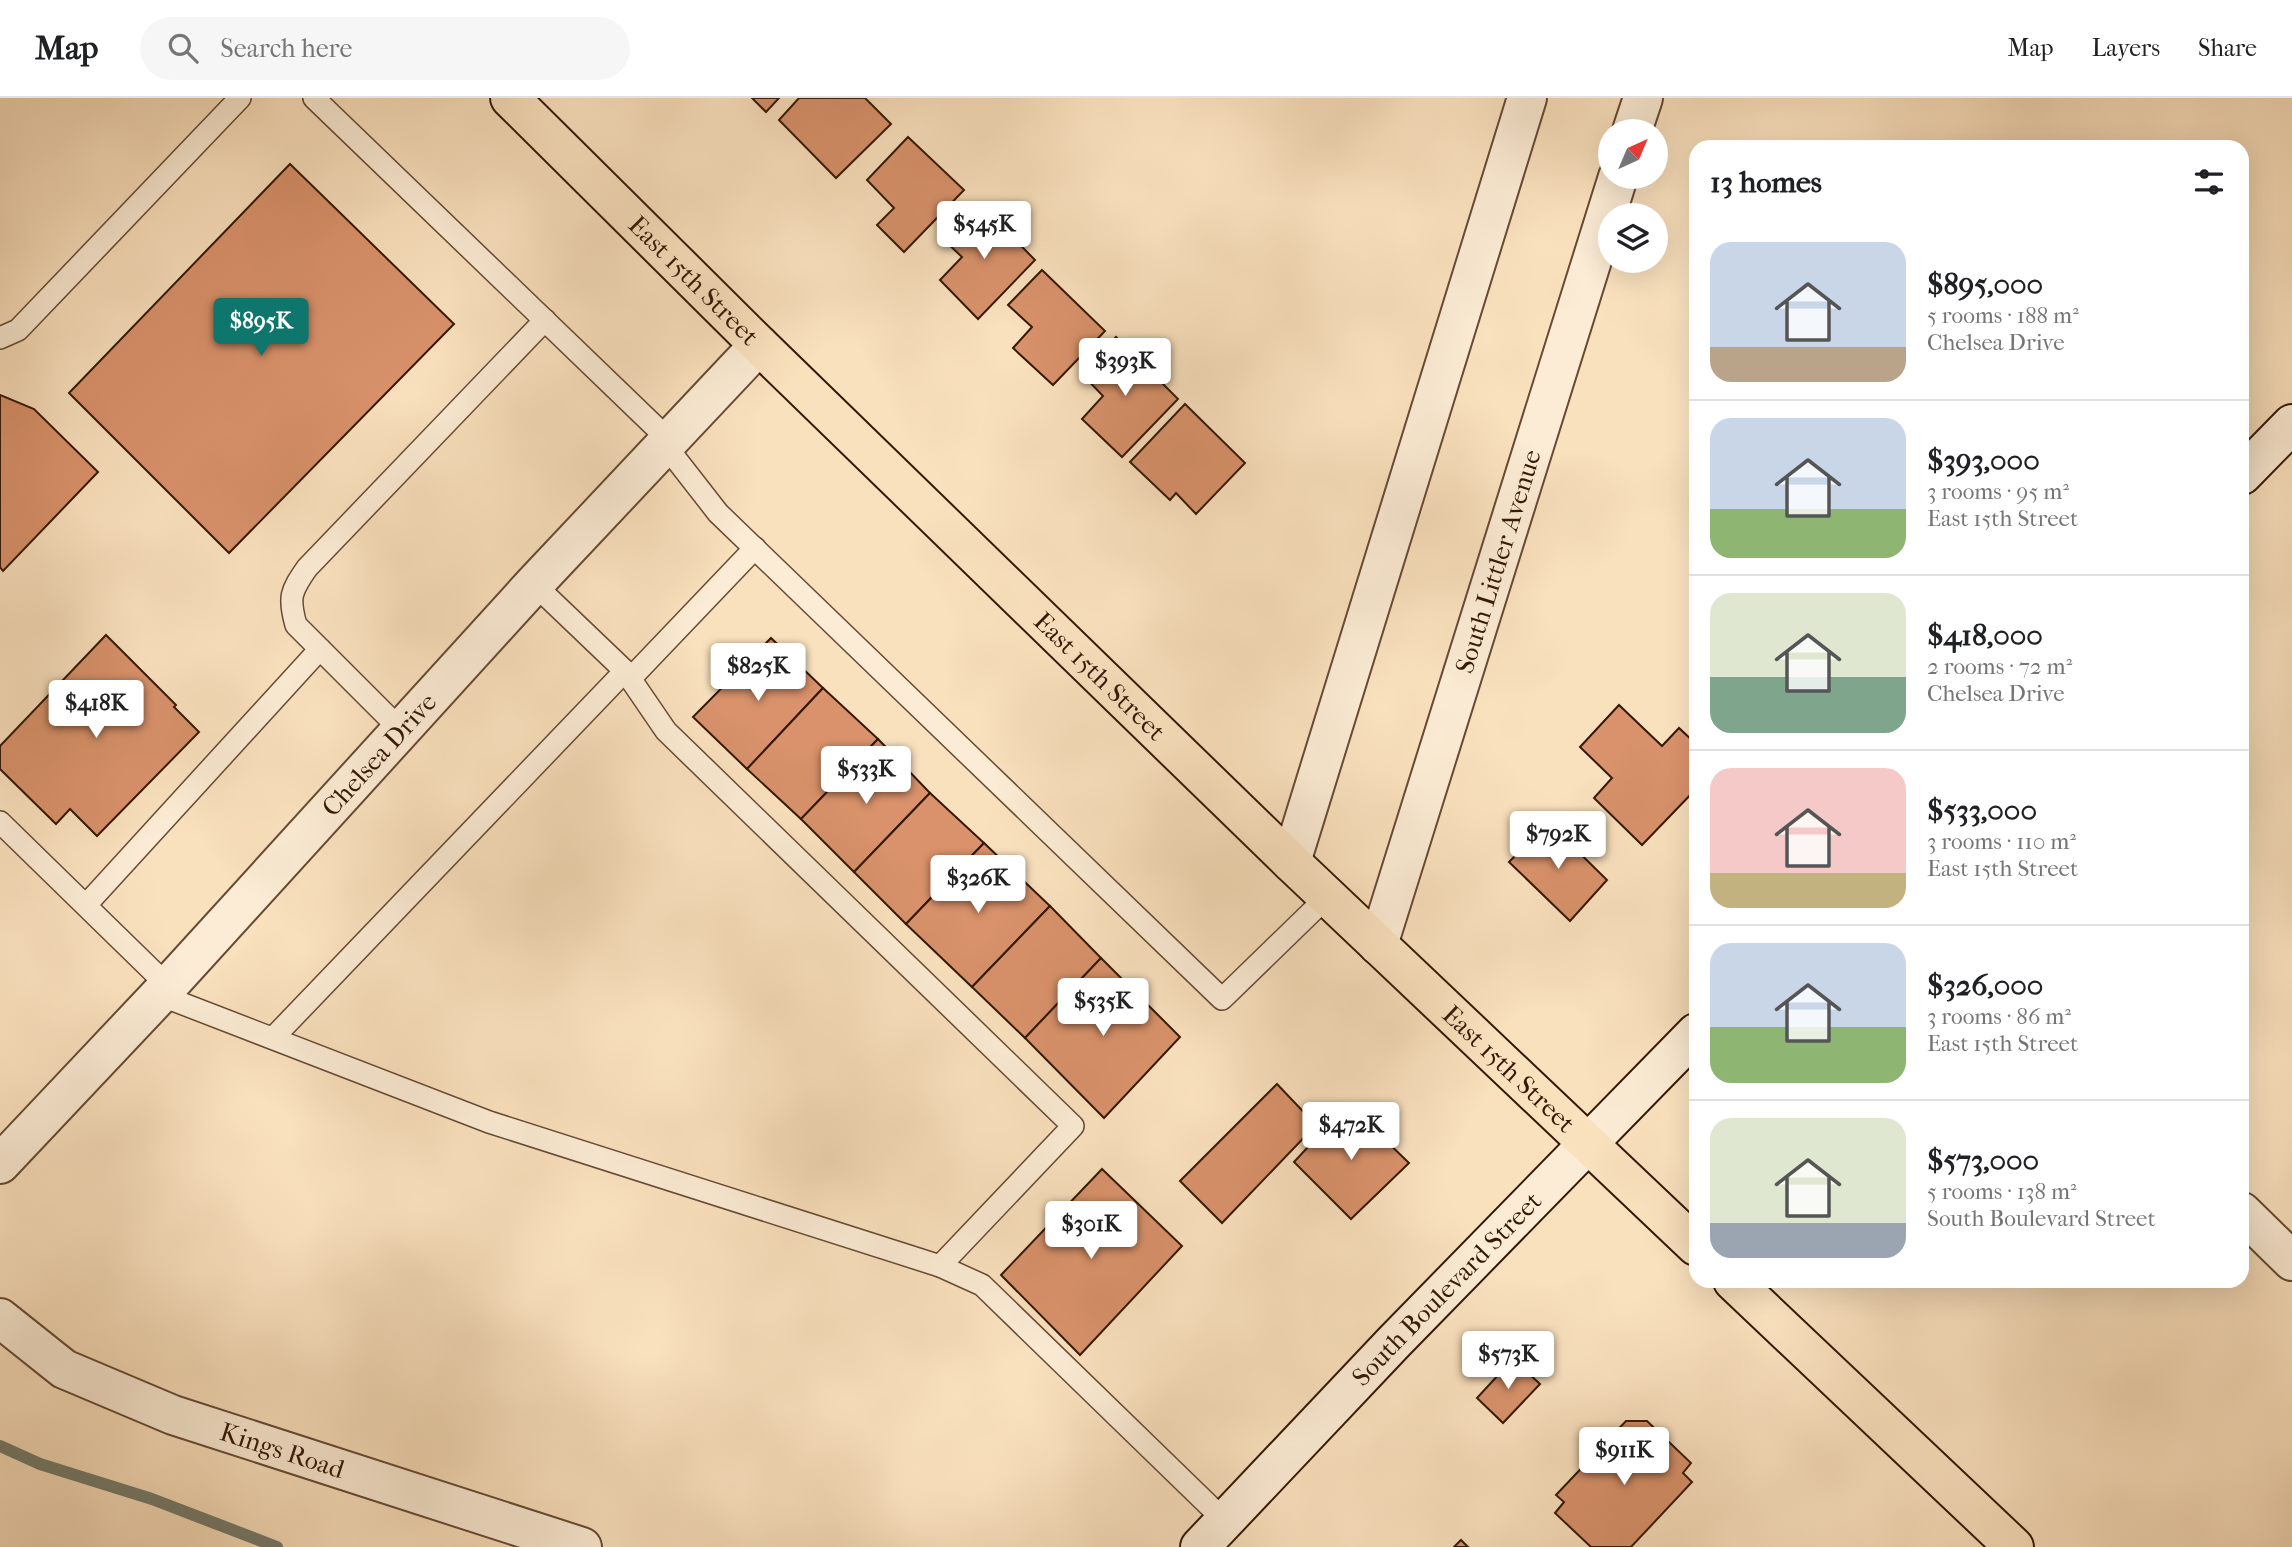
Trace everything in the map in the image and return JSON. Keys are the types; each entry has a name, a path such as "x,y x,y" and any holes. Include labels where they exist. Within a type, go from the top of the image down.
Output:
{"main road":[{"name":"East 15th Street","path":"510,98 759,345 1327,897 1689,1239"},
{"path":"1740,1288 2014,1547"}],"street":[{"path":"1291,862 1527,98"},
{"path":"1636,119 1643,98"},
{"name":"South Littler Avenue","path":"1378,945 1614,189"},
{"name":"Chelsea Drive","path":"0,1164 164,991 534,584 759,345"},
{"path":"2249,469 2287,438"},
{"name":"South Boulevard Street","path":"1212,1534 1394,1342 1689,1040"},
{"path":"2249,1219 2292,1261"},
{"name":"Kings Road","path":"0,1318 64,1369 173,1415 582,1547"}],"lane":[{"path":"0,338 18,330 240,98"},
{"path":"314,98 545,320 667,443 718,513 1222,999 1327,897"},
{"path":"401,730 296,625 290,605 293,589 307,568 545,320"},
{"path":"273,1038 755,548"},
{"path":"534,584 628,675 666,731 1073,1126 940,1266"},
{"path":"86,905 320,649"},
{"path":"0,822 86,905 164,991 273,1038 489,1122 940,1266 982,1286 1212,1534"}],"building":[{"path":"752,98 779,98 766,112"},
{"path":"799,98 865,98 891,124 836,178 779,120"},
{"path":"908,137 964,190 904,252 877,225 894,208 867,180"},
{"path":"290,164 454,324 229,553 69,393"},
{"path":"979,203 1035,260 978,319 940,280 962,257 944,240"},
{"path":"1042,270 1105,331 1053,385 1013,348 1032,327 1008,305"},
{"path":"1116,337 1178,399 1122,457 1082,419 1103,396 1082,374"},
{"path":"0,395 34,409 98,472 3,571 0,567"},
{"path":"1185,404 1245,463 1196,514 1176,493 1170,500 1130,462"},
{"path":"106,635 199,732 97,836 70,809 56,824 0,769 0,746"},
{"path":"771,638 823,688 747,769 693,717"},
{"path":"823,688 878,739 801,819 747,769"},
{"path":"1619,705 1662,746 1679,728 1689,737 1689,796 1642,845 1594,798 1612,778 1580,747"},
{"path":"878,739 930,793 854,872 801,819"},
{"path":"930,793 984,843 906,924 854,872"},
{"path":"1548,822 1607,880 1570,921 1509,862"},
{"path":"984,843 1050,906 972,987 906,924"},
{"path":"1050,906 1101,958 1025,1038 972,987"},
{"path":"1101,958 1180,1037 1104,1118 1025,1038"},
{"path":"1277,1084 1316,1125 1222,1223 1180,1181"},
{"path":"1348,1104 1409,1163 1351,1219 1294,1162"},
{"path":"1102,1169 1182,1246 1080,1355 1001,1275"},
{"path":"1513,1359 1540,1384 1503,1423 1477,1398"},
{"path":"1626,1421 1647,1421 1691,1463 1683,1473 1692,1482 1631,1547 1591,1547 1555,1513 1564,1502 1556,1495"},
{"path":"1461,1540 1468,1547 1454,1547"}],"waterway":[{"path":"0,1446 40,1464 152,1499 277,1547"}]}
